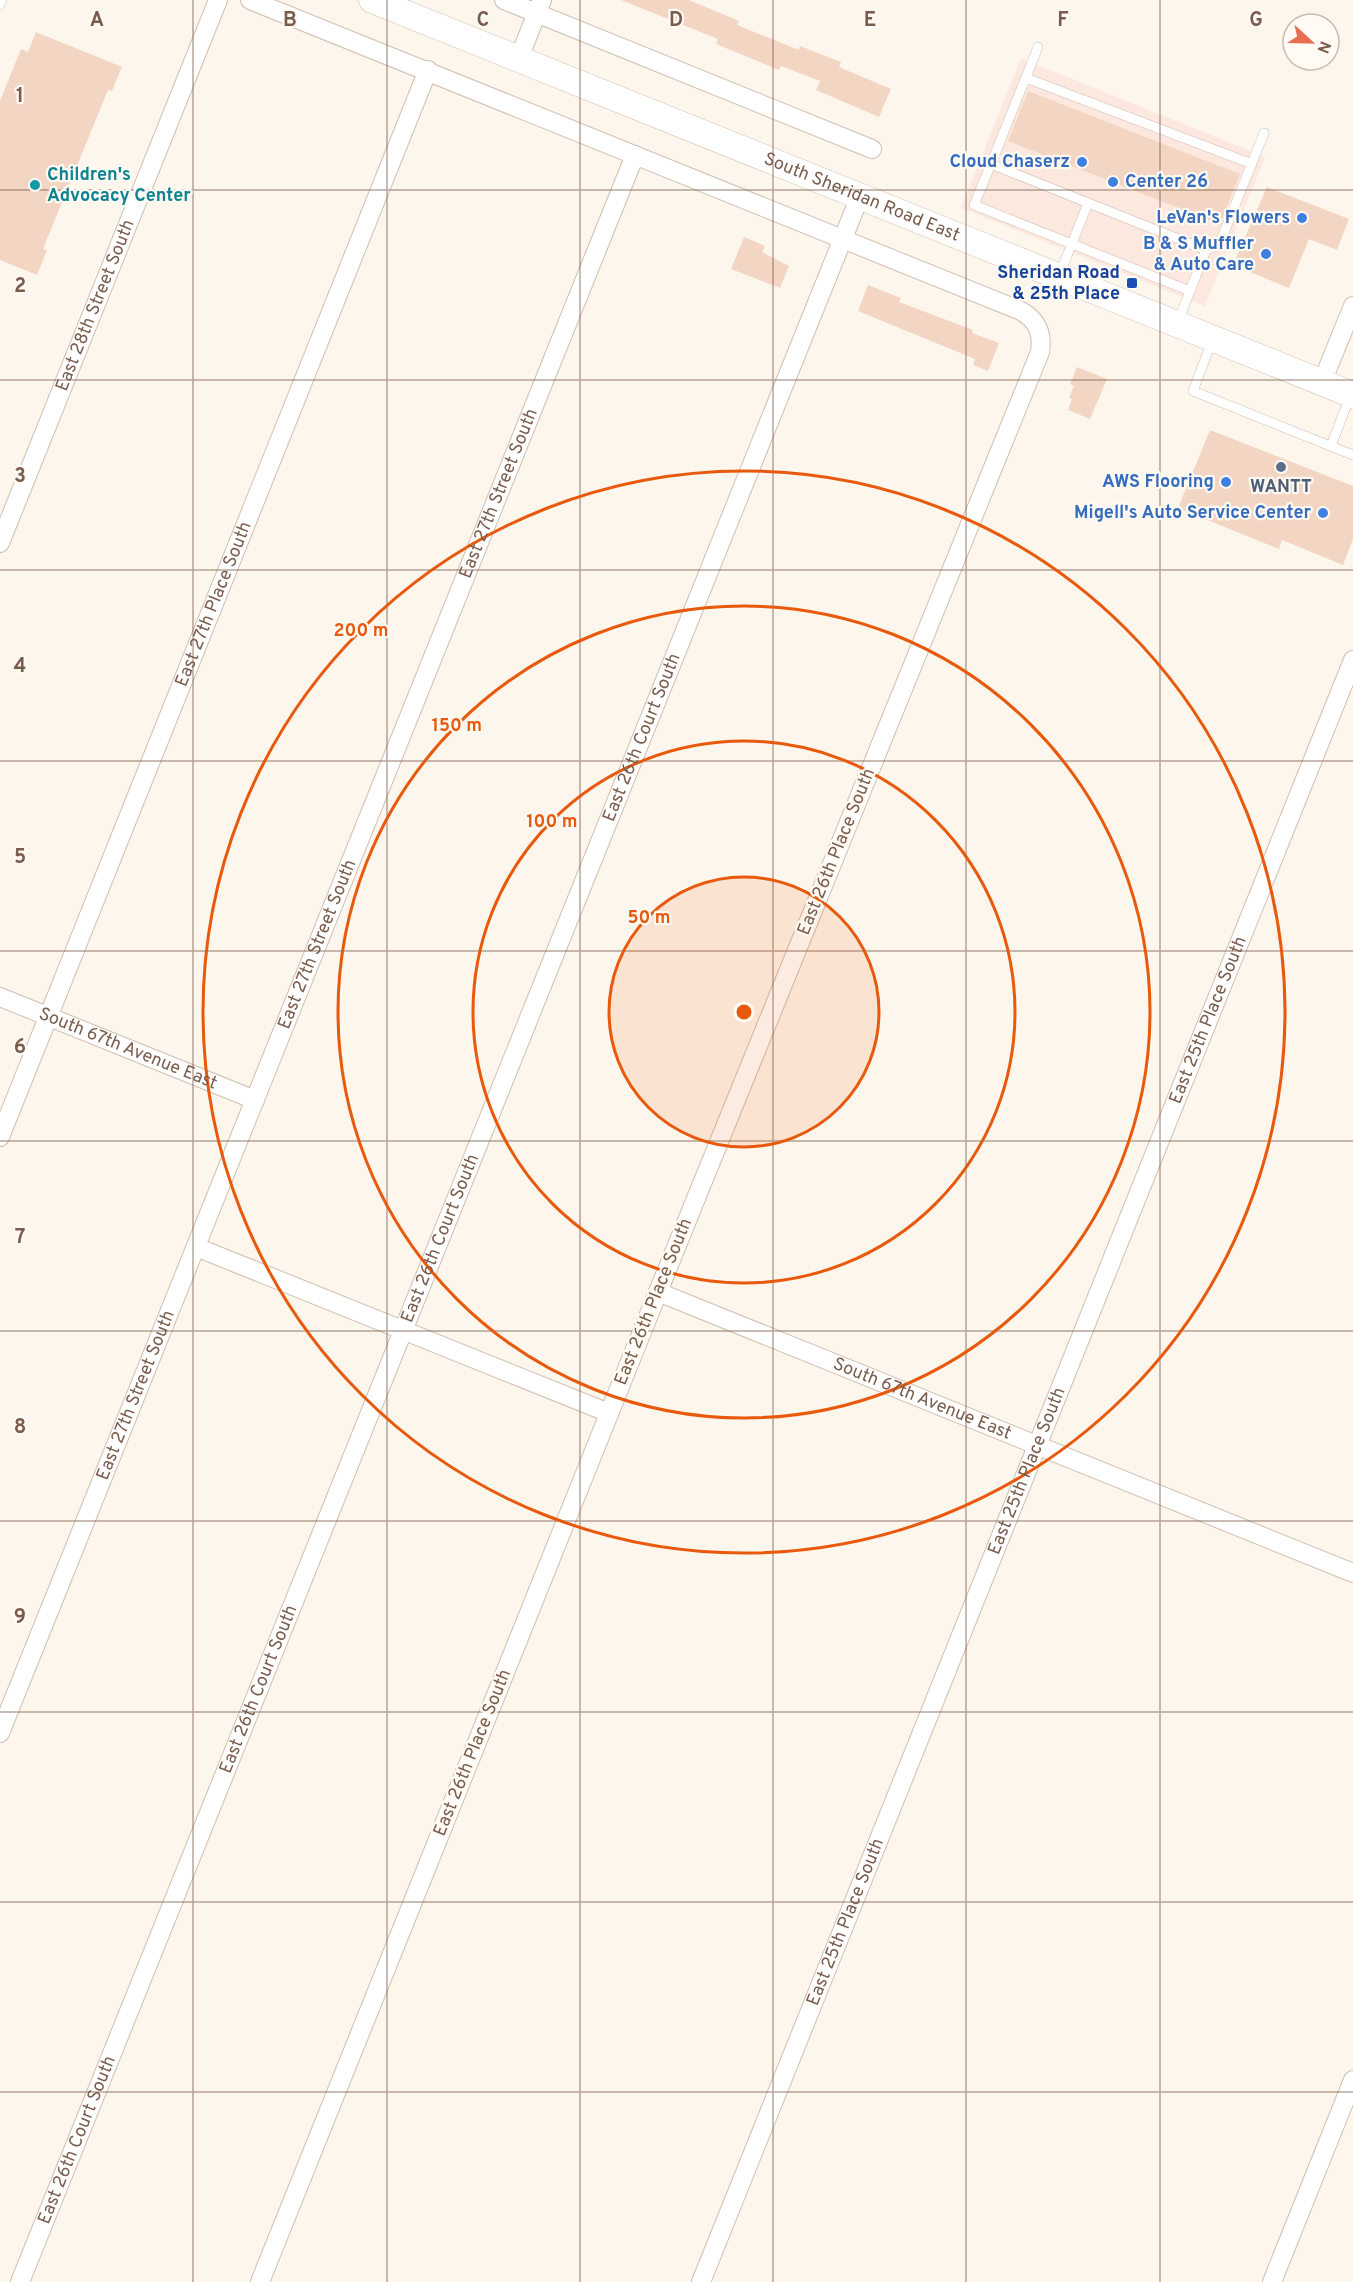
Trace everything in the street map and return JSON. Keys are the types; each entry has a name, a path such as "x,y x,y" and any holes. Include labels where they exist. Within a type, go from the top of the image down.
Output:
{"main road":[{"name":"South Sheridan Road East","path":"372,0 1352,394"}],"street":[{"name":"East 28th Street South","path":"0,543 218,0"},
{"path":"250,0 428,70 842,240"},
{"path":"504,0 539,7 872,149"},
{"path":"519,58 539,7"},
{"name":"East 27th Place South","path":"0,1137 428,70"},
{"name":"East 27th Street South","path":"0,1733 635,155"},
{"name":"East 26th Court South","path":"20,2282 860,196"},
{"name":"East 26th Place South","path":"260,2282 609,1413 1040,352 1042,340 1036,323 1021,311 842,240"},
{"path":"1322,382 1353,306"},
{"name":"East 25th Place South","path":"701,2282 1353,660"},
{"name":"South 67th Avenue East","path":"0,997 255,1100"},
{"path":"196,1247 609,1413"},
{"name":"South 67th Avenue East","path":"658,1292 1353,1573"},
{"path":"1272,2282 1353,2080"}],"lane":[{"path":"0,5 2,0"},
{"path":"1038,47 974,205 1190,291"},
{"path":"1026,78 1252,164"},
{"path":"991,164 1206,250 1219,245 1264,133"},
{"path":"1059,276 1088,203"},
{"path":"1177,324 1206,250"},
{"path":"1213,339 1193,391 1353,455"},
{"path":"1331,446 1352,394"}],"shaded area":[{"name":"Center 26","path":"1021,58 1265,157 1205,306 961,208"}],"building":[{"path":"621,0 689,0 739,21 737,25 799,50 800,46 841,62 839,67 891,89 879,117 816,90 820,81 781,66 779,70 716,44 718,39"},
{"name":"Children's Advocacy Center","path":"36,32 122,67 112,91 108,90 43,249 47,250 37,275 0,260 0,101 21,49 28,52"},
{"path":"1028,91 1240,174 1220,224 1008,141"},
{"path":"1267,187 1349,219 1337,250 1309,239 1289,288 1233,265"},
{"path":"744,237 765,246 762,252 789,266 780,288 731,269"},
{"path":"868,285 901,298 899,302 973,330 972,333 999,343 988,371 973,365 975,359 858,311"},
{"path":"1077,367 1107,379 1090,419 1068,410 1072,399 1069,398 1074,386 1070,384"},
{"path":"1210,430 1353,486 1353,539 1343,565 1282,540 1279,549 1178,508"}],"place":[{"name":"Cloud Chaserz","path":"1082,162"},
{"name":"Center 26","path":"1113,182"},
{"name":"Children's Advocacy Center","path":"35,185"},
{"name":"LeVan's Flowers","path":"1302,218"},
{"name":"B & S Muffler & Auto Care","path":"1266,254"},
{"name":"Sheridan Road & 25th Place","path":"1132,283"},
{"name":"WANTT","path":"1281,467"},
{"name":"AWS Flooring","path":"1226,482"},
{"name":"Migell's Auto Service Center","path":"1323,513"}]}
